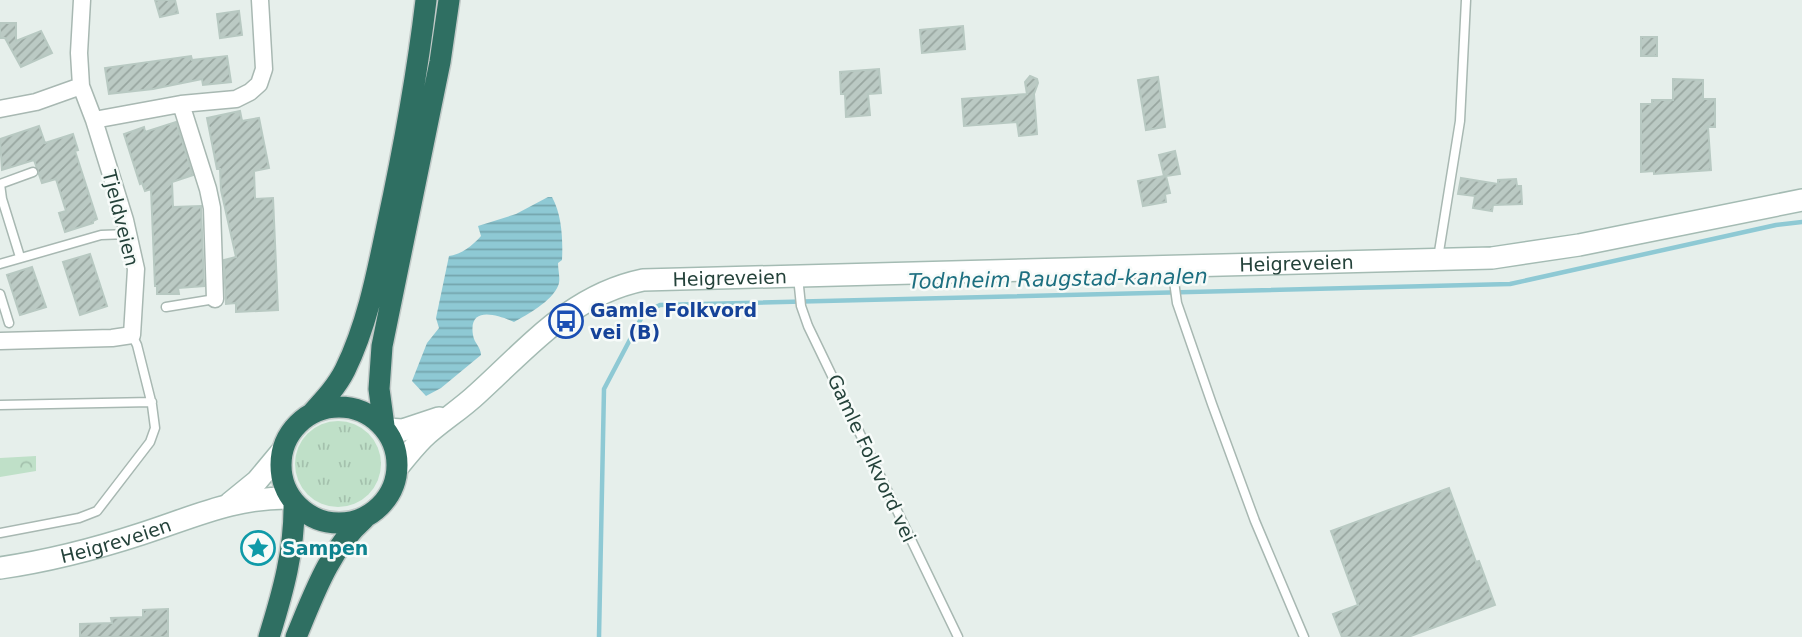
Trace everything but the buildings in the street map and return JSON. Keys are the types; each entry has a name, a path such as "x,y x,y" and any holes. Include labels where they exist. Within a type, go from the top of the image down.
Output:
{"highway":[{"path":"269,637 292,553 295,527 293,500 282,475 282,451 293,429 329,395 345,370 358,336 374,283 396,182 426,0"},
{"path":"296,637 331,558 344,538 390,495 396,480 397,453 385,427 379,389 383,346 440,62 449,0"},
{"path":"313,412 335,407 358,409 385,427"},
{"path":"293,500 304,511 327,522 354,522 366,517"}],"main road":[{"name":"Heigreveien","path":"398,467 422,439 475,396 554,322 587,299 610,289 653,279 798,275 1172,275 1492,258 1541,252 1802,200"},
{"name":"Heigreveien","path":"385,427 403,430 417,427 454,412"},
{"name":"Heigreveien","path":"230,503 257,481 282,451"},
{"name":"Heigreveien","path":"0,568 89,550 230,503 260,499 293,500"}],"street":[{"name":"Tjeldveien","path":"82,0 80,86 94,120 136,269 132,335"},
{"path":"94,120 181,104 236,99 250,92 259,83 264,69 260,0"},
{"path":"0,109 36,102 80,86"},
{"path":"181,104 212,208 215,299"},
{"path":"0,341 132,335"}],"lane":[{"path":"1438,261 1460,121 1466,0"},
{"path":"20,257 0,184 33,172"},
{"path":"0,264 101,235 128,234"},
{"name":"Gamle Folkvord vei","path":"798,275 800,302 808,326 958,637"},
{"path":"1172,275 1177,303 1255,521 1304,637"},
{"path":"0,294 9,323"},
{"path":"166,307 215,299"},
{"path":"0,533 79,519 97,511 150,442 155,428 152,402 132,335"},
{"path":"0,405 152,402"}],"green space":[{"path":"330,421 346,421 369,433 378,447 381,464 378,481 369,495 346,507 330,507 314,500 302,488 295,472 295,456 302,440 314,428"},
{"path":"36,456 36,471 0,477 0,458"}],"water":[{"path":"552,197 555,204 562,236 562,260 558,263 559,281 555,292 539,307 514,322 493,315 475,319 473,335 481,355 441,388 426,396 412,381 427,343 439,328 436,318 449,256 478,240 481,236 478,226 516,214"}],"waterway":[{"name":"Todnheim Raugstad-kanalen","path":"599,637 604,389 644,313 660,305 1510,284 1776,225 1802,222"}],"place":[{"name":"Gamle Folkvord vei (B)","path":"566,321"},
{"name":"Sampen","path":"258,548"}]}
